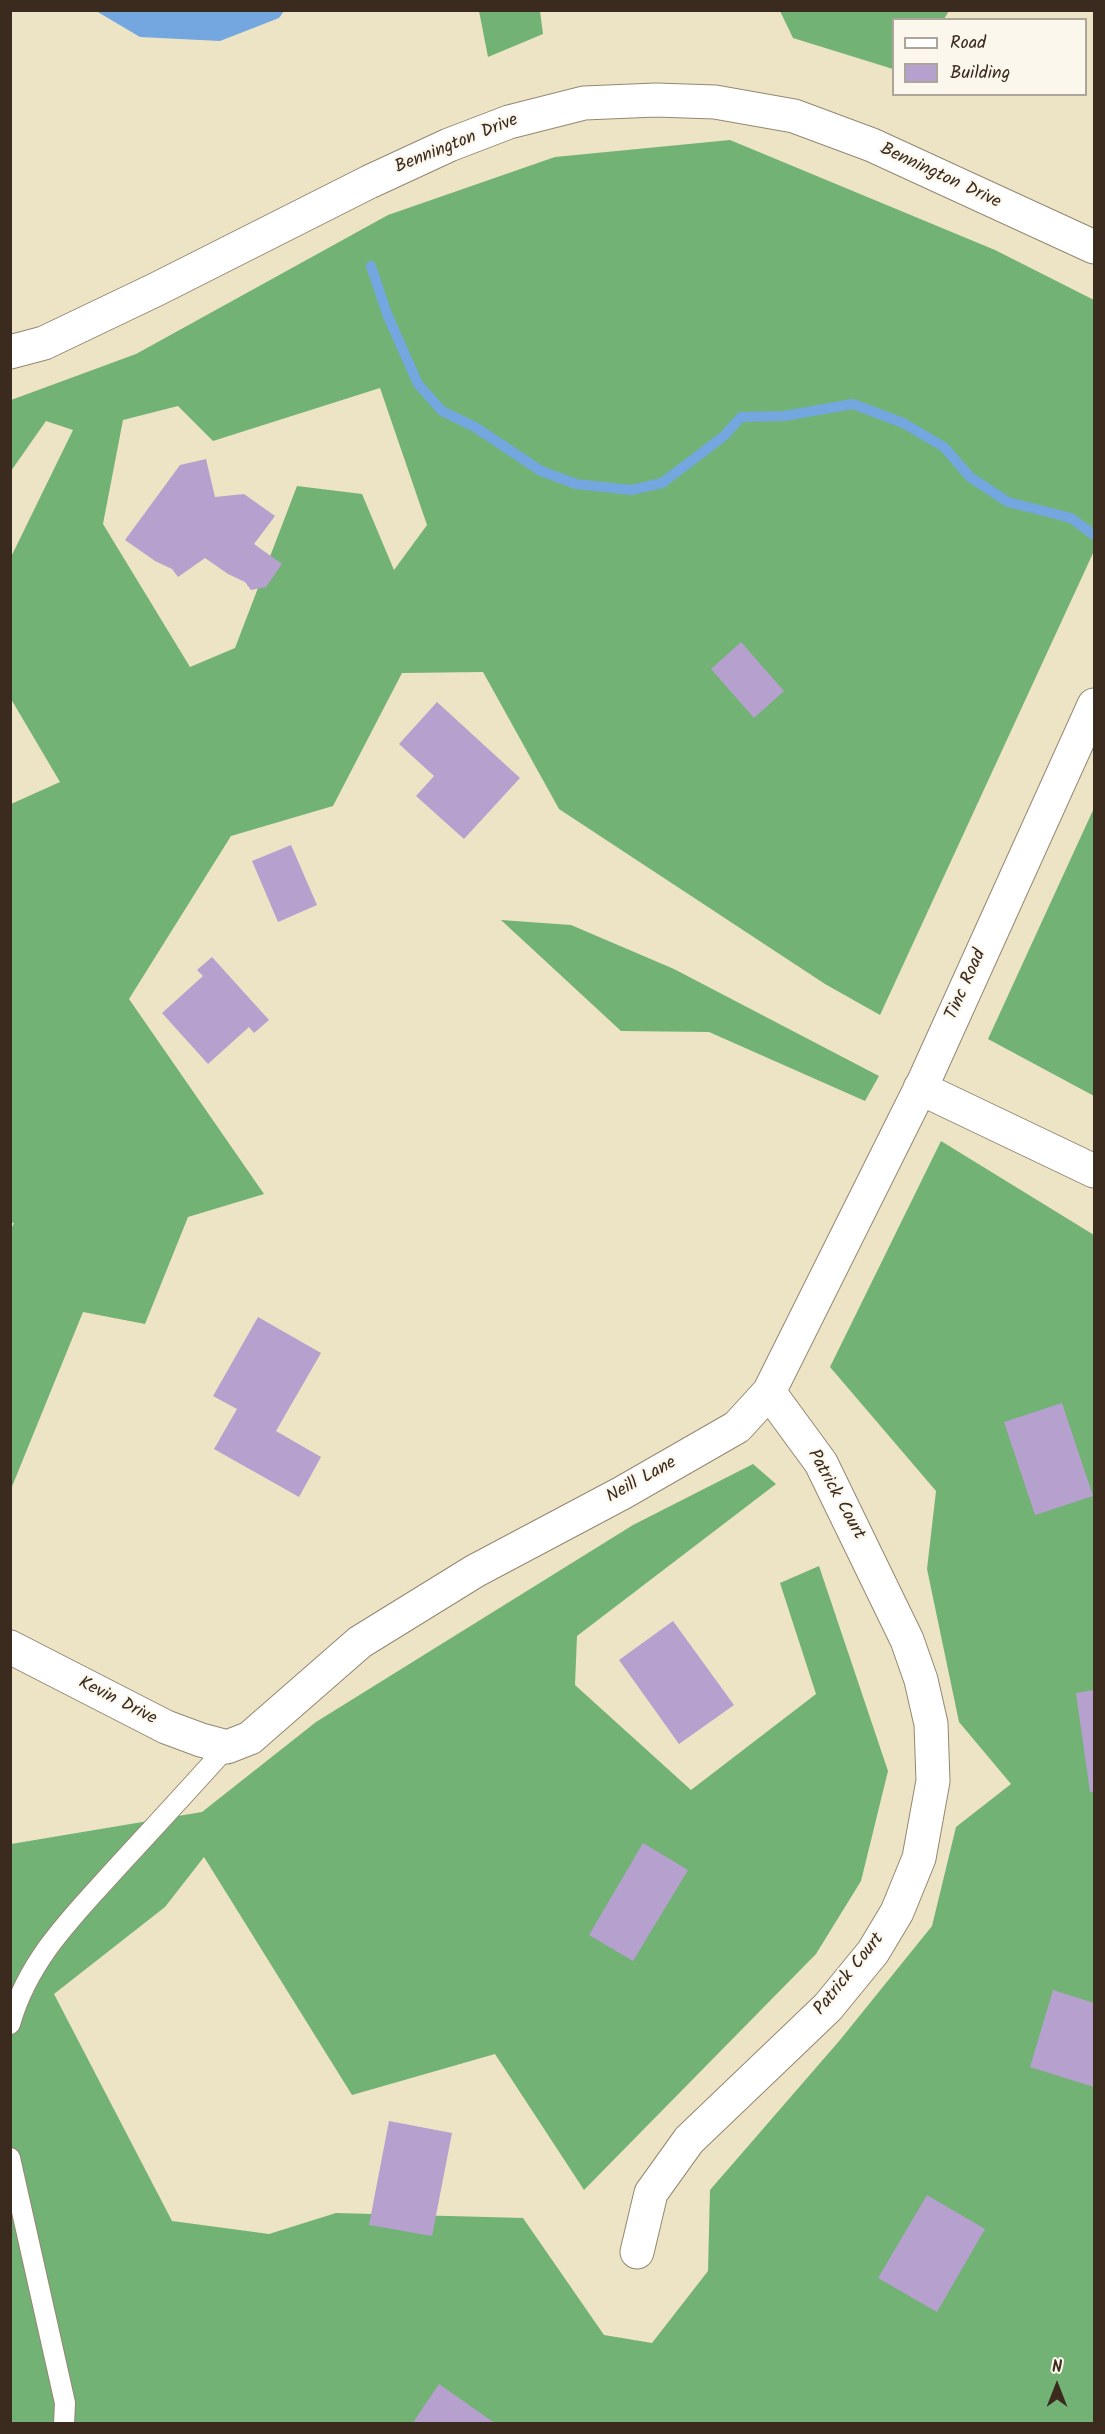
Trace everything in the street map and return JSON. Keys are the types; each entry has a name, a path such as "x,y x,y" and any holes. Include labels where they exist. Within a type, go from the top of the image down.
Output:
{"street":[{"name":"Bennington Drive","path":"10,352 44,343 137,299 369,182 449,145 509,122 584,103 656,100 715,102 794,116 872,145 1095,247"},
{"name":"Tinc Road","path":"920,1088 1095,705"},
{"path":"920,1088 1095,1172"},
{"name":"Neill Lane","path":"227,1747 250,1738 360,1642 475,1571 622,1493 737,1427 769,1392 920,1088"},
{"name":"Patrick Court","path":"637,2252 651,2193 689,2140 828,2007 873,1952 897,1912 919,1858 933,1781 931,1724 921,1680 907,1640 821,1463 769,1392"},
{"name":"Kevin Drive","path":"10,1647 166,1727 227,1747"}],"lane":[{"path":"10,2024 17,2001 36,1963 67,1923 227,1747"},
{"path":"10,2158 65,2403 64,2424"}],"green space":[{"path":"479,11 540,11 543,34 488,57"},
{"path":"780,11 949,11 945,18 892,18 892,69 793,38"},
{"path":"730,140 995,250 1094,300 1094,551 880,1015 825,984 559,809 483,672 402,673 333,806 231,836 129,999 264,1194 188,1217 145,1324 83,1312 11,1489 10,1231 14,1223 10,1222 11,804 60,782 11,699 11,557 73,430 46,421 11,471 11,400 136,354 388,215 555,157","holes":["380,388 427,525 394,570 362,494 297,486 235,648 190,667 103,524 123,420 178,406 213,441"]},
{"path":"1094,808 1094,1096 988,1039"},
{"path":"501,920 571,925 674,969 879,1076 865,1101 709,1032 621,1031"},
{"path":"941,1141 1094,1235 1094,2423 11,2424 11,1844 202,1812 316,1722 633,1525 753,1464 776,1484 577,1636 575,1685 691,1790 816,1694 780,1583 819,1566 888,1771 861,1881 816,1954 584,2190 495,2054 352,2095 204,1857 165,1907 54,1994 172,2221 269,2234 336,2213 523,2218 604,2335 652,2343 708,2271 710,2190 840,2040 932,1926 956,1827 1011,1784 959,1722 927,1569 936,1491 830,1367"}],"water":[{"path":"96,11 284,11 279,18 220,41 140,37"}],"building":[{"path":"206,459 215,497 244,494 275,516 254,544 282,564 266,587 251,590 245,582 228,574 205,558 178,577 172,569 155,561 125,540 180,465"},
{"path":"741,642 784,691 754,718 711,669"},
{"path":"437,702 520,778 464,839 416,796 434,776 399,744"},
{"path":"291,845 317,905 278,922 252,861"},
{"path":"212,957 269,1020 254,1033 249,1027 208,1064 162,1013 203,976 197,970"},
{"path":"258,1317 321,1353 276,1431 321,1457 299,1497 214,1449 237,1409 213,1396"},
{"path":"1062,1403 1093,1496 1035,1515 1004,1422"},
{"path":"673,1621 734,1705 679,1744 619,1660"},
{"path":"1094,1690 1094,1792 1090,1792 1076,1693"},
{"path":"643,1843 688,1870 633,1961 589,1935"},
{"path":"1053,1990 1094,2003 1094,2087 1030,2067"},
{"path":"389,2121 452,2133 432,2236 369,2225"},
{"path":"927,2195 985,2229 937,2312 878,2278"},
{"path":"439,2384 496,2424 412,2424"}],"waterway":[{"path":"371,266 387,314 418,384 442,411 475,427 541,471 576,484 631,490 662,483 724,436 741,417 784,416 853,404 903,423 944,447 970,477 1008,502 1071,518 1094,535"}]}
